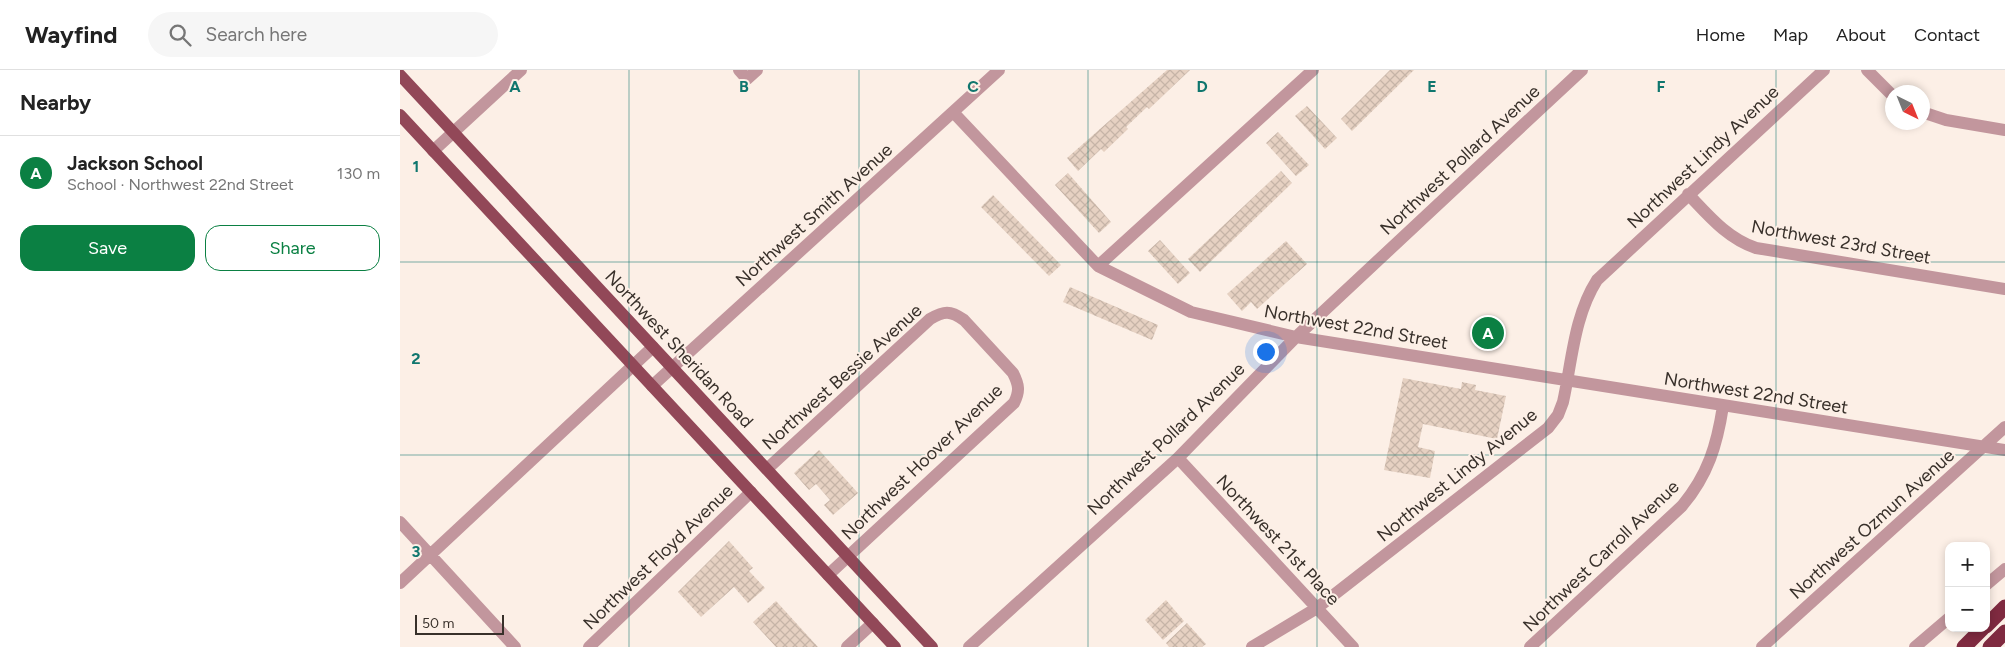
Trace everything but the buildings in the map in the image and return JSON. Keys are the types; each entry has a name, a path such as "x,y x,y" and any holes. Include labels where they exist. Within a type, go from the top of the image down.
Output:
{"highway":[{"path":"1990,622 2005,607"},
{"path":"1964,647 1980,632"},
{"path":"1990,647 2005,632"}],"main road":[{"name":"Northwest Sheridan Road","path":"400,75 932,647"},
{"path":"400,115 895,647"}],"street":[{"path":"433,151 521,70"},
{"path":"743,75 757,70"},
{"name":"Northwest Smith Avenue","path":"652,386 999,70"},
{"path":"1098,266 1313,70"},
{"name":"Northwest Pollard Avenue","path":"970,647 1178,458 1296,337 1582,70"},
{"name":"Northwest Lindy Avenue","path":"1252,647 1317,608 1548,428 1558,415 1568,380 1580,317 1593,285 1608,268 1824,70"},
{"path":"1867,70 1885,88"},
{"name":"Northwest 22nd Street","path":"953,112 1098,266 1191,312 1296,337 2005,450"},
{"path":"1930,115 1946,120 2005,130"},
{"name":"Northwest 23rd Street","path":"1688,194 1723,231 1734,239 1756,248 2005,289"},
{"name":"Northwest Bessie Avenue","path":"766,469 930,319 944,311 954,313 964,320 988,345"},
{"name":"Northwest Hoover Avenue","path":"828,575 1014,403 1018,394 1019,384 1013,374 988,345"},
{"path":"400,582 653,347"},
{"name":"Northwest Carroll Avenue","path":"1530,647 1682,506 1694,492 1715,451 1724,406"},
{"name":"Northwest Ozmun Avenue","path":"1762,647 2005,427"},
{"name":"Northwest 21st Place","path":"1178,458 1353,647"},
{"name":"Northwest Floyd Avenue","path":"588,647 751,492"},
{"path":"400,522 515,647"},
{"path":"1990,582 2005,569"},
{"path":"1915,647 1945,621"},
{"path":"847,647 873,623"}],"place":[{"name":"Jackson School","path":"1488,333"}]}
